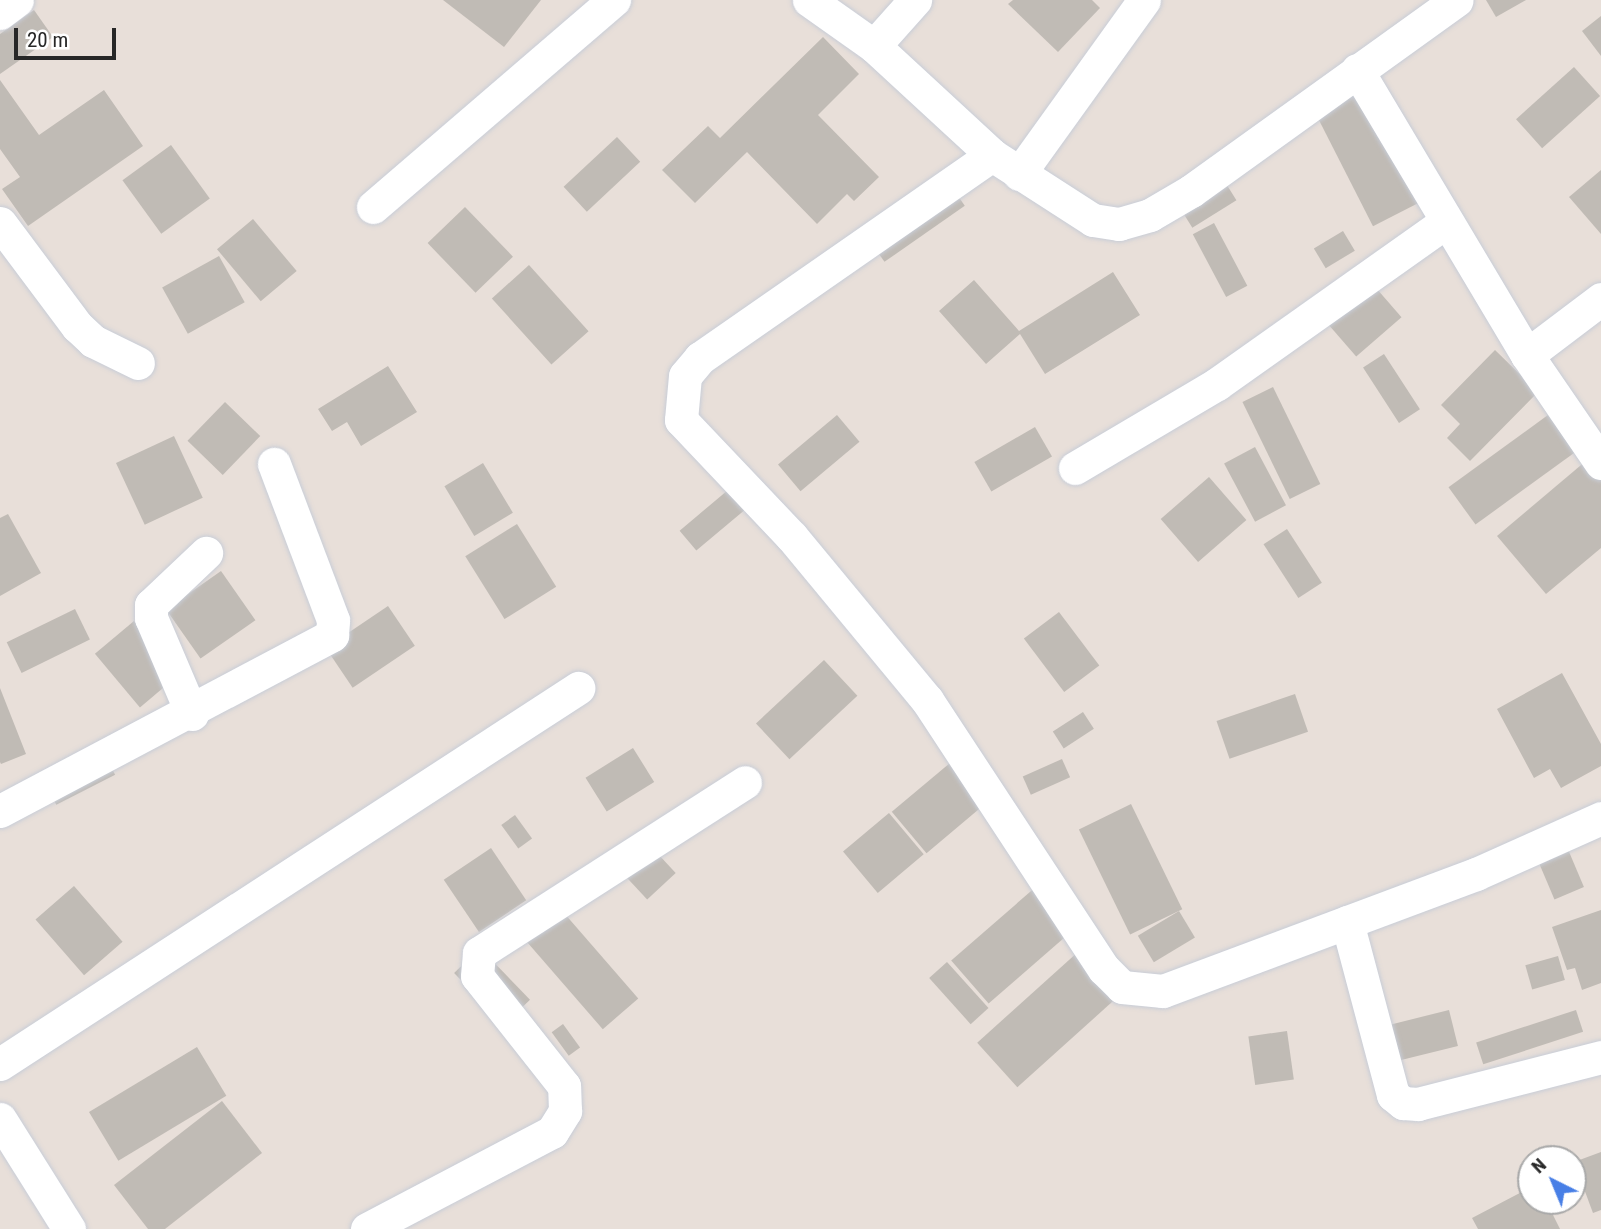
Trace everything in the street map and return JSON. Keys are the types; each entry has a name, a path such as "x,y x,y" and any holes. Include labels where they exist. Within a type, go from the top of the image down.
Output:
{"street":[{"path":"0,13 18,0"},
{"path":"373,207 614,0"},
{"path":"809,0 874,46 992,155 1093,220 1119,224 1150,215 1457,0"},
{"path":"874,46 915,0"},
{"path":"1019,174 1144,0"},
{"path":"1357,70 1527,355 1601,464"},
{"path":"992,155 700,358 685,376 681,420 792,537 927,701 1122,988 1163,991 1476,874 1601,818"},
{"path":"1075,468 1217,384 1446,222"},
{"path":"6,242 76,326 93,341 138,363"},
{"path":"1527,355 1601,299"},
{"path":"0,811 192,713 332,635 333,620 274,464"},
{"path":"192,713 151,618 151,605 206,554"},
{"path":"0,1064 578,688"},
{"path":"367,1229 552,1132 565,1111 564,1086 477,976 479,953 745,782"},
{"path":"1347,922 1393,1095 1402,1103 1418,1104 1601,1057"},
{"path":"0,1119 69,1229"}],"building":[{"path":"443,0 541,0 504,47"},
{"path":"1013,0 1092,0 1100,8 1058,52 1008,4"},
{"path":"1486,0 1526,0 1496,17"},
{"path":"34,10 53,37 0,74 0,34"},
{"path":"1601,16 1601,56 1582,31"},
{"path":"823,37 859,74 818,115 879,177 854,201 847,194 817,224 747,152 695,203 662,170 708,126 720,138"},
{"path":"1574,67 1600,96 1542,148 1516,119"},
{"path":"1379,75 1439,193 1373,226 1313,109"},
{"path":"0,80 39,135 104,90 143,146 28,226 2,189 20,177 0,149"},
{"path":"617,137 640,162 587,212 564,187"},
{"path":"171,145 210,198 161,234 122,180"},
{"path":"1601,170 1601,234 1569,197"},
{"path":"1220,174 1236,200 1192,228 1176,202"},
{"path":"951,186 965,206 884,262 871,242"},
{"path":"465,207 513,257 476,293 428,243"},
{"path":"253,219 297,271 261,301 217,249"},
{"path":"1214,223 1247,286 1226,297 1193,234"},
{"path":"1343,231 1355,251 1326,268 1314,249"},
{"path":"219,256 245,302 188,334 162,288"},
{"path":"529,265 589,331 551,365 492,298"},
{"path":"1113,272 1140,315 1045,374 1020,334 986,364 939,311 974,280 1019,331"},
{"path":"1370,281 1401,317 1356,357 1325,320"},
{"path":"1495,350 1538,392 1470,461 1447,438 1460,424 1441,405"},
{"path":"1384,354 1420,409 1399,423 1363,368"},
{"path":"388,366 417,412 361,446 347,422 332,431 318,409"},
{"path":"1273,387 1320,484 1290,499 1242,402"},
{"path":"225,402 260,436 223,475 187,441"},
{"path":"837,415 859,442 801,491 778,464"},
{"path":"1548,415 1575,452 1476,525 1448,487"},
{"path":"1035,427 1052,456 991,491 974,462"},
{"path":"174,436 203,498 145,525 116,463"},
{"path":"1255,447 1286,505 1255,522 1224,463"},
{"path":"1587,460 1601,476 1601,548 1546,594 1497,536"},
{"path":"483,463 513,513 474,536 444,486"},
{"path":"1209,477 1246,520 1198,562 1161,519"},
{"path":"734,485 751,505 696,551 680,531"},
{"path":"8,514 41,573 0,596 0,518"},
{"path":"517,524 556,587 504,619 465,556"},
{"path":"1287,529 1322,583 1298,598 1264,544"},
{"path":"221,571 255,620 201,659 166,609"},
{"path":"388,606 415,646 353,688 326,648"},
{"path":"75,609 90,640 22,673 7,642"},
{"path":"1059,612 1099,666 1064,692 1024,638"},
{"path":"134,621 179,675 140,707 95,654"},
{"path":"824,660 857,696 789,759 756,723"},
{"path":"1562,673 1601,744 1601,766 1561,788 1550,769 1534,778 1497,709"},
{"path":"0,688 26,754 1,764 0,762"},
{"path":"1295,694 1308,732 1230,759 1217,721"},
{"path":"1083,712 1094,729 1064,748 1053,732"},
{"path":"633,748 654,782 607,812 586,778"},
{"path":"106,757 115,775 56,805 47,787"},
{"path":"1062,759 1070,777 1031,795 1023,776"},
{"path":"950,763 985,804 926,853 892,812"},
{"path":"1131,804 1182,909 1130,935 1079,829"},
{"path":"889,813 924,854 878,893 843,852"},
{"path":"515,815 532,838 518,848 501,825"},
{"path":"645,840 676,873 647,900 616,867"},
{"path":"1564,840 1584,887 1554,899 1535,853"},
{"path":"491,848 526,900 479,932 444,880"},
{"path":"1038,885 1075,928 989,1003 951,960"},
{"path":"74,886 123,942 84,975 36,919"},
{"path":"551,898 638,998 603,1029 516,929"},
{"path":"1601,910 1601,983 1582,990 1575,968 1567,970 1552,927"},
{"path":"1179,911 1195,938 1154,962 1138,936"},
{"path":"480,948 530,1000 504,1025 454,973"},
{"path":"1079,951 1119,996 1017,1087 977,1043"},
{"path":"1558,956 1565,980 1532,989 1525,965"},
{"path":"947,962 988,1008 971,1024 929,978"},
{"path":"1449,1010 1458,1046 1390,1063 1381,1027"},
{"path":"1576,1010 1583,1032 1483,1064 1476,1042"},
{"path":"563,1024 580,1047 569,1056 552,1032"},
{"path":"1287,1031 1294,1080 1255,1085 1248,1036"},
{"path":"197,1047 226,1096 118,1161 89,1112"},
{"path":"222,1101 262,1153 165,1229 148,1229 114,1185"},
{"path":"1601,1152 1601,1210 1593,1213 1587,1197 1587,1157"},
{"path":"1517,1194 1517,1215 1553,1215 1560,1229 1478,1229 1472,1218"}]}
